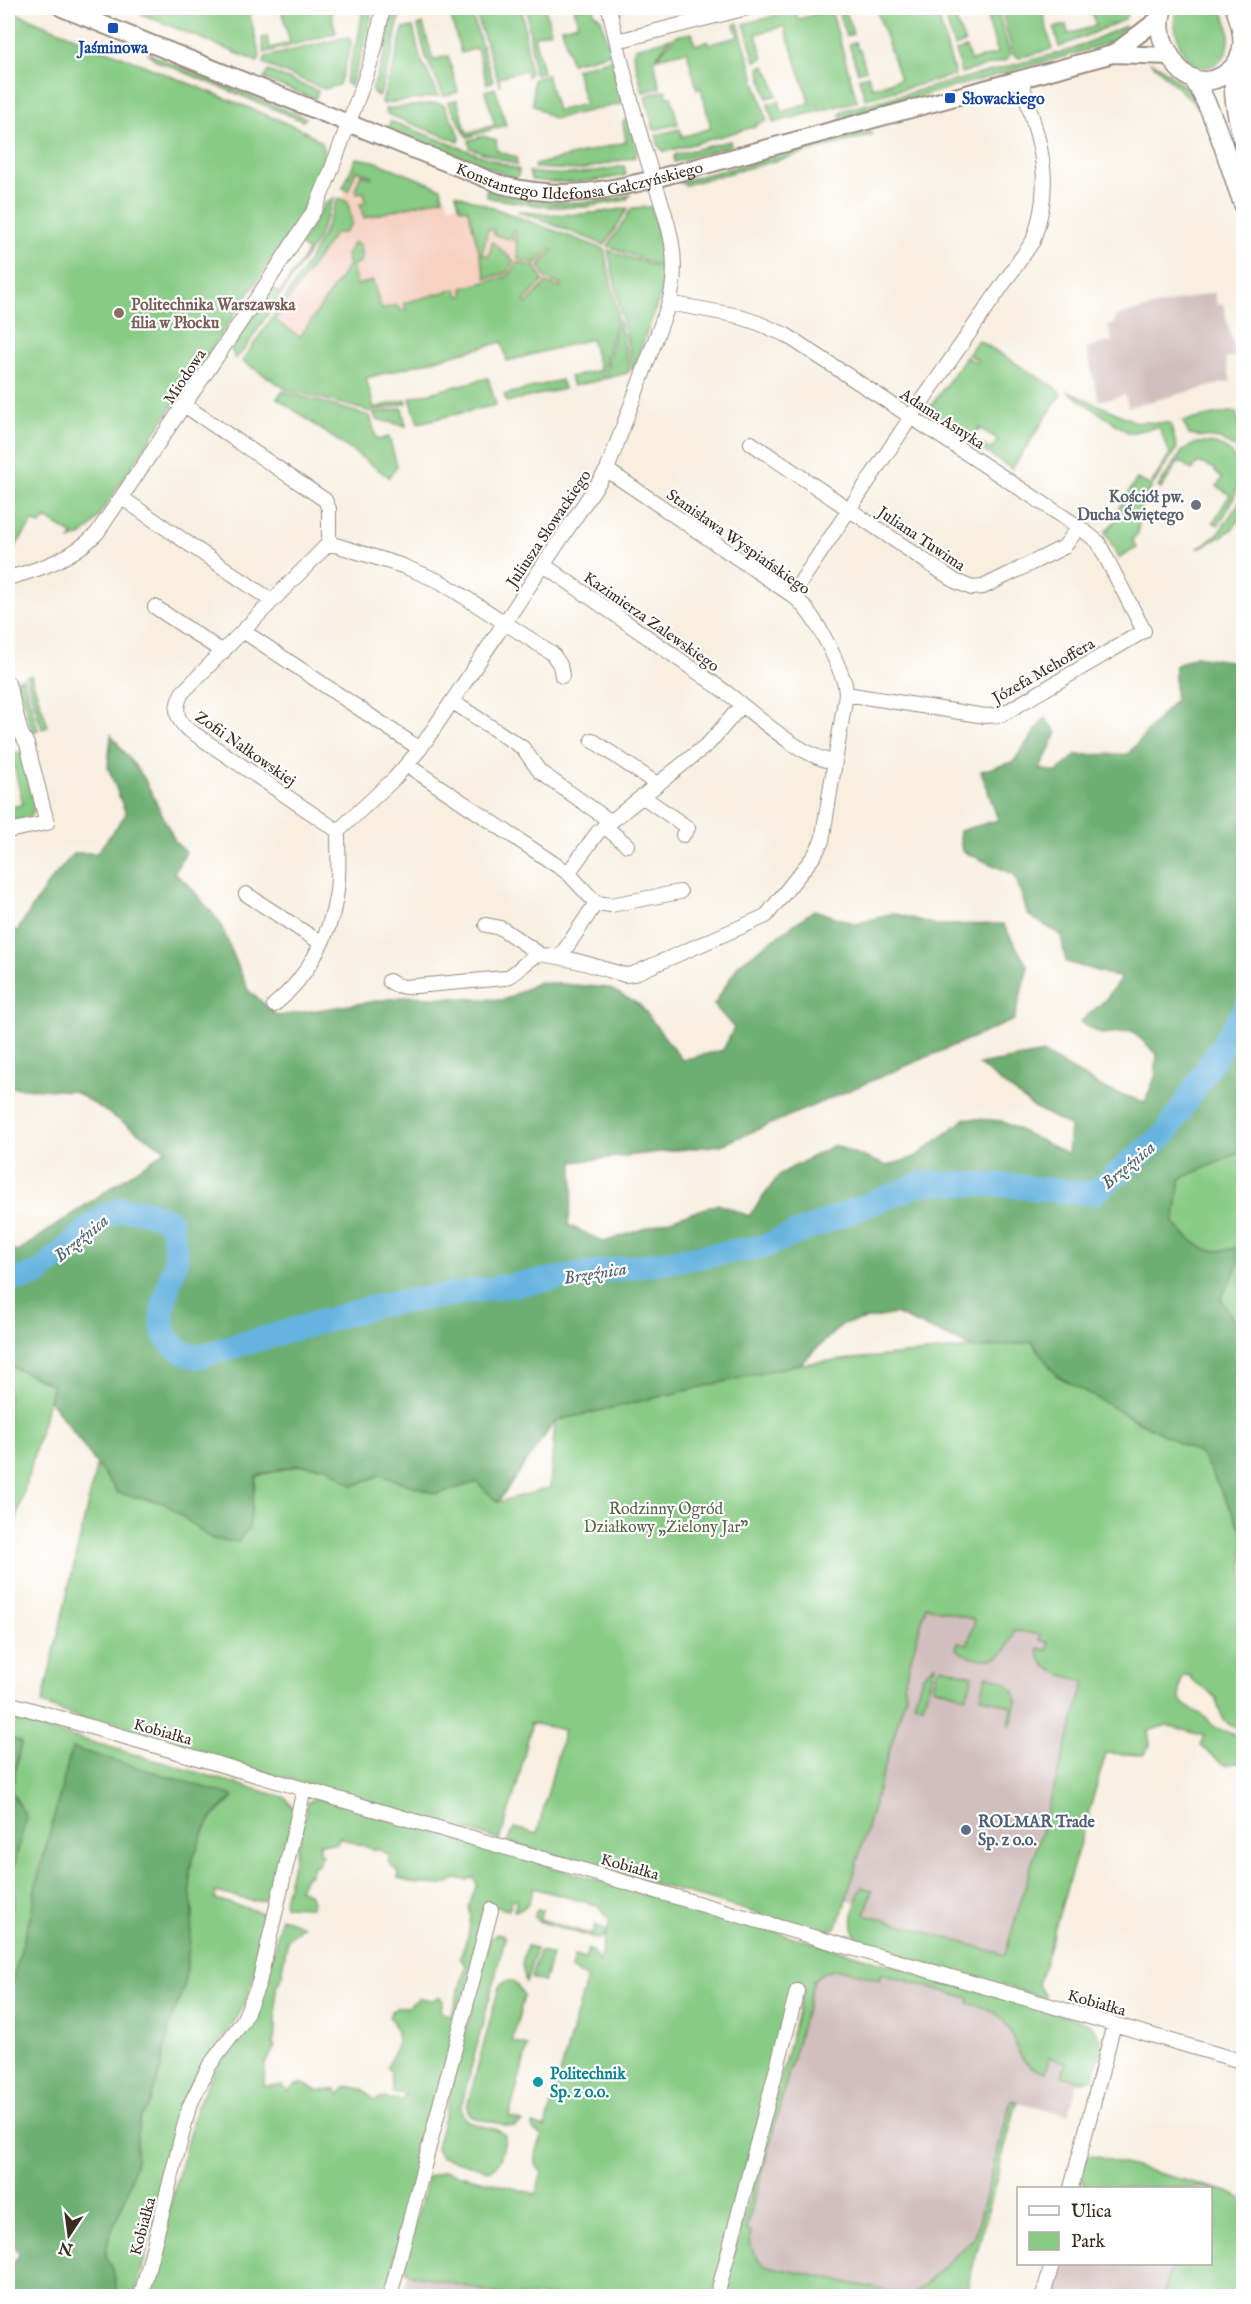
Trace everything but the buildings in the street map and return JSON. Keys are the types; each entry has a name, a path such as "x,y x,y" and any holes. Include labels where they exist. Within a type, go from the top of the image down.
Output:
{"main road":[{"path":"1235,8 1241,28 1239,58 1232,83 1234,107 1244,143"},
{"path":"1161,13 1162,38 1170,56 1180,70 1193,78 1206,81 1217,79 1224,75 1239,58"},
{"path":"1193,78 1204,95 1244,206"}],"street":[{"name":"Konstantego Ildefonsa Gałczyńskiego","path":"62,8 502,185 544,193 590,193 654,179 1113,54 1170,56"},
{"name":"Miodowa","path":"8,578 52,564 75,552 97,533 310,217 349,124 375,48 383,8"},
{"name":"Juliusza Słowackiego","path":"338,831 407,765 420,749 607,470 669,303 675,283 675,254 646,157 609,8"},
{"path":"617,41 747,8"},
{"name":"Konstantego Ildefonsa Gałczyńskiego","path":"1113,54 1161,13"},
{"path":"792,596 911,417 1028,252 1041,219 1045,189 1042,156 1021,79"},
{"name":"Adama Asnyka","path":"669,303 734,315 786,335 1079,527 1098,542 1144,631"},
{"path":"184,405 325,500 328,509 328,543 404,566 441,582 552,653 560,664 562,676"},
{"name":"Juliana Tuwima","path":"751,443 955,581 972,588 983,587 1064,547 1079,527"},
{"name":"Stanisława Wyspiańskiego","path":"541,956 560,957 625,975 633,975 766,916 819,848 846,694 842,676 811,615 801,602 607,470"},
{"path":"122,498 272,601"},
{"name":"Zofii Nałkowskiej","path":"328,543 182,693 176,711 178,721 186,728 338,831"},
{"name":"Kazimierza Zalewskiego","path":"544,565 763,722 811,754 822,760 834,762"},
{"path":"155,607 222,652"},
{"path":"243,631 420,749"},
{"name":"Józefa Mehoffera","path":"846,694 985,716 1000,715 1144,631"},
{"path":"8,683 21,733 27,744 47,823 8,831"},
{"path":"453,702 523,748 540,772 607,823 627,845"},
{"path":"568,873 607,823 709,743 742,705"},
{"path":"592,740 657,784"},
{"path":"407,765 568,873 596,903 611,905 680,892"},
{"path":"642,795 688,828 682,835"},
{"path":"274,1005 296,981 321,943 333,913 337,894 338,831"},
{"path":"246,894 321,943"},
{"path":"560,957 596,903"},
{"path":"486,925 501,928 541,956"},
{"path":"389,981 405,987 505,978 514,974 535,957 541,956"},
{"name":"Kobiałka","path":"8,1703 1244,2062"},
{"name":"Kobiałka","path":"141,2296 189,2107 210,2066 243,2021 254,1998 264,1967 304,1789"},
{"path":"390,2296 491,1910"},
{"path":"717,2296 797,1991"},
{"path":"1071,2187 1114,2024"},
{"path":"1043,2296 1052,2265"}],"shaded area":[{"path":"357,160 446,196 449,206 463,203 565,244 577,302 255,345 324,244"},
{"path":"1214,292 1217,305 1223,304 1236,356 1225,359 1231,381 1128,407 1125,395 1099,401 1086,348 1112,341 1108,325 1114,324 1116,316"},
{"path":"1099,1467 1053,1670 1123,1694 1037,1986 868,1936 861,1904 839,1897 945,1532"},
{"path":"842,1959 1078,2028 1088,2042 1069,2115 1017,2102 965,2296 903,2296 738,2261 815,1971"},
{"path":"1093,2156 1209,2187 1206,2187"},
{"path":"1212,2188 1228,2192 1212,2256"},
{"path":"1064,2265 1210,2265 1202,2296 1055,2296"},
{"path":"410,2267 522,2296 403,2296"}],"green space":[{"path":"143,8 248,8 260,56 258,62 142,14"},
{"path":"281,8 330,8 336,33 264,53 262,38 267,37 270,48 290,43"},
{"path":"363,8 373,8 367,36 351,86 345,83 359,33"},
{"path":"393,8 401,8 392,54 380,95 377,96 372,91 385,53"},
{"path":"474,8 522,8 530,73 527,77 526,70 499,77 500,85"},
{"path":"527,8 545,8 551,31 534,36 543,72 534,74"},
{"path":"574,8 593,8 594,13 601,19 610,51 608,54 571,63 562,28 578,24"},
{"path":"837,8 857,8 846,11 853,34 846,36"},
{"path":"876,8 936,8 955,75 865,99 859,78 868,75 872,88 900,79"},
{"path":"982,8 997,8 1010,54 1007,60 961,73 956,51 966,48 971,61 998,53"},
{"path":"1001,8 1042,8 1052,49 1019,58 1013,54"},
{"path":"1091,8 1126,8 1129,12 1124,20 1059,47 1054,28 1066,25 1068,34 1096,26"},
{"path":"1177,8 1221,8 1228,28 1228,45 1223,57 1215,65 1204,67 1193,63 1184,53 1175,24"},
{"name":"Politechnika Warszawska filia w Płocku","path":"8,10 301,129 322,142 325,161 309,199 289,234 91,527 82,535 70,540 73,535 46,518 41,525 33,521 8,557"},
{"path":"795,10 798,19 831,10 857,101 773,123 768,104 779,101 782,112 810,103 784,26 756,34 763,58 755,61 744,24"},
{"path":"952,10 965,43 954,47 944,12"},
{"path":"471,11 493,81 487,84 477,48 461,53 451,17"},
{"path":"738,23 767,121 756,124 757,126 665,152 659,147 656,135 680,129 682,137 711,128 701,88 697,89 687,51 657,58 676,36 692,33 695,45 738,37 734,25"},
{"path":"423,24 433,60 448,56 458,92 444,96 426,58 418,26"},
{"path":"1125,26 1131,31 1122,38 1074,54 840,118 841,111 1073,49"},
{"path":"413,27 420,58 439,96 383,104 403,29"},
{"path":"347,37 351,40 351,46 339,85 324,89 264,63 265,57"},
{"path":"671,38 654,60 660,88 643,92 633,54 635,48"},
{"path":"855,42 866,70 858,72 849,44"},
{"path":"147,53 306,118 303,121 157,61"},
{"path":"612,59 624,103 553,119 533,104 533,79 547,75 557,111 585,104 576,69"},
{"path":"1151,62 1191,92 1200,109"},
{"path":"765,66 768,74 770,73 777,95 767,98 759,67"},
{"path":"268,71 318,91 315,99 264,79"},
{"path":"495,88 506,125 467,137 448,102 457,100 467,133 495,125 485,91"},
{"path":"666,90 667,97 671,96 678,124 654,130 645,96"},
{"path":"437,103 444,105 460,136 459,142 387,114 385,109"},
{"path":"628,118 637,150 635,157 580,170 534,168 535,165 626,142 623,122"},
{"path":"390,122 519,170 518,176 515,178 388,129"},
{"path":"871,132 871,135 685,185 679,182 857,134"},
{"path":"483,136 496,140 497,151 516,157 517,165 470,148 469,140"},
{"path":"730,141 731,146 674,162 674,156 677,154"},
{"path":"356,158 374,161 441,188 443,198 364,218 360,204 366,203 364,192 357,193 356,188 361,174 371,178 372,176 356,170 348,191 343,188"},
{"path":"624,166 626,175 579,182 532,180 529,172 576,174"},
{"path":"486,190 522,199 558,203 612,199 630,195 626,200 585,207 549,207 487,197"},
{"path":"456,194 604,249 618,314 601,380 573,386 570,377 600,370 591,339 507,361 502,342 366,378 374,408 406,400 407,403 372,412 286,389 242,361 308,262 338,198 348,202 352,223 344,233 335,233 275,320 300,337 349,265 346,255 354,242 359,244 362,255 360,262 352,266 357,285 373,281 381,309 398,305 401,311 406,310 404,303 456,289 459,296 464,295 462,288 509,276 518,262 536,267 543,281 524,301 526,304 546,283 560,288 561,285 546,279 539,265 553,250 550,249 536,263 518,259 515,230 512,231 513,240 494,235 494,230 488,229 482,254 489,256 492,242 514,261 507,273 486,278 468,209 460,208"},
{"path":"334,198 317,240 244,350 235,359 231,348 271,288 280,293 308,251 300,245 325,203"},
{"path":"651,207 663,251 664,268 608,246 632,208"},
{"path":"628,208 605,245 518,211 573,214"},
{"path":"608,250 664,270 661,294 633,370"},
{"path":"619,319 630,370 627,373 604,379"},
{"path":"978,340 1054,387 1061,394 1012,469 928,415 928,410 966,357 977,363 978,360 968,354","holes":["979,428 998,439 991,450 973,438"]},
{"path":"488,378 496,405 418,423 410,398"},
{"path":"561,380 564,389 507,402 504,395"},
{"path":"283,391 370,416 377,440 389,437 397,466 389,477 277,398"},
{"path":"1067,391 1136,422 1170,423 1177,448 1153,484 1170,454 1159,427 1129,433"},
{"path":"402,408 406,426 376,419 374,414"},
{"path":"1235,411 1243,433 1243,456 1234,447 1220,439 1189,435 1183,421"},
{"path":"1197,443 1214,444 1226,449 1239,469 1234,498 1218,525 1213,522 1230,495 1217,486 1222,478 1215,469 1198,462 1192,470 1179,461 1161,489 1158,487 1184,449"},
{"path":"1137,479 1152,486 1139,512 1138,534 1132,539 1137,548 1119,558 1105,532 1115,521 1118,509"},
{"path":"1243,497 1240,517 1236,525 1223,536 1197,549 1217,535"},
{"path":"8,557 14,563 8,571"},
{"path":"1195,656 1242,663 1243,657 1243,1151 1180,1179 1174,1224 1204,1249 1219,1251 1243,1247 1243,1255 1221,1299 1243,1337 1243,1532 1202,1455 1056,1375 1032,1342 976,1349 895,1314 843,1324 800,1364 555,1421 498,1502 477,1482 437,1494 380,1475 353,1486 328,1467 295,1465 256,1476 249,1527 238,1542 212,1539 164,1503 118,1493 49,1399 53,1385 8,1365 8,1247 17,1252 166,1150 74,1091 8,1087 8,928 17,931 47,885 74,853 97,853 126,814 108,767 111,735 144,778 176,843 186,852 174,873 189,885 220,923 248,990 278,1016 409,996 504,1000 539,982 609,988 640,1005 682,1060 723,1050 734,1028 714,1005 739,964 814,910 856,924 893,913 936,925 1003,924 1028,967 1014,1020 721,1145 573,1162 573,1191 568,1225 604,1242 718,1204 749,1216 780,1174 834,1145 887,1166 915,1157 966,1118 1001,1121 1068,1154 1070,1126 1032,1106 979,1065 1044,1053 1105,1089 1145,1102 1155,1077 1157,1054 1132,1031 1101,1034 1080,1022 1105,1000 1121,978 1066,962 1061,935 1028,915 1015,875 962,851 959,831 998,820 981,771 1013,762 1045,718 1057,732 1040,769 1057,772 1076,755 1128,754 1175,700 1175,666"},
{"path":"31,675 48,727 42,729 26,676"},
{"path":"23,678 38,730 32,732 17,680"},
{"path":"21,752 35,804 30,816 8,823 8,808 23,804 14,765 8,766 8,756"},
{"path":"1243,1151 1243,1247 1219,1251 1204,1249 1174,1224 1180,1179"},
{"path":"1243,1255 1243,1337 1221,1299"},
{"name":"Rodzinny Ogród Działkowy „Zielony Jar”","path":"1032,1342 1056,1375 1202,1455 1243,1532 1243,1731 1224,1719 1219,1710 1217,1698 1191,1679 1191,1676 1182,1675 1180,1695 1183,1704 1207,1718 1212,1725 1243,1737 1243,1755 1240,1762 1224,1765 1200,1745 1204,1736 1167,1725 1148,1731 1150,1745 1143,1755 1106,1753 1038,1986 1046,1995 1045,1998 863,1945 857,1938 853,1925 854,1910 861,1887 872,1890 865,1914 1005,1955 1085,1682 1055,1672 1043,1663 1038,1648 1047,1650 1049,1643 1040,1640 1041,1635 1014,1630 1009,1645 1001,1655 990,1659 973,1657 956,1649 958,1642 968,1644 975,1620 926,1606 904,1683 906,1694 840,1920 835,1928 822,1932 508,1842 514,1828 537,1834 564,1730 530,1723 517,1785 500,1840 88,1721 42,1704 97,1464 118,1493 164,1503 182,1514 249,1527 256,1476 304,1465 323,1465 330,1468 353,1486 380,1475 437,1494 477,1482 498,1502 550,1488 555,1421 800,1364"},
{"path":"8,1365 53,1385 8,1550"},
{"path":"935,1665 923,1705 914,1703 923,1675"},
{"path":"942,1667 973,1676 966,1697 933,1687 938,1670"},
{"path":"987,1675 1006,1683 1014,1693 1016,1707 1011,1726 1008,1725 1013,1707 981,1697"},
{"path":"8,1718 286,1798 295,1808 275,1899 252,1901 216,1892 215,1899 257,1911 268,1920 256,1970 243,2007 188,2092 135,2296 117,2296 113,2269 106,2256 108,2240 127,2194 136,2160 137,2134 141,2117 149,2105 161,2068 170,2022 184,1988 193,1914 190,1868 201,1837 212,1818 234,1797 72,1748 36,1885 31,1914 8,1995 8,1922 15,1895 13,1871 26,1816 11,1791 21,1743 8,1737"},
{"path":"8,1737 21,1742 11,1791 26,1816 13,1871 15,1895 8,1922"},
{"path":"72,1748 234,1796 211,1818 201,1837 190,1868 193,1914 184,1988 170,2022 161,2068 149,2105 141,2117 137,2134 136,2160 127,2194 108,2240 106,2256 113,2269 118,2294 117,2296 8,2296 8,2272 20,2253 8,2239 8,1995 31,1915 36,1885"},
{"path":"316,1798 1082,2021 1095,2028 1103,2046 1093,2078 1083,2081 1062,2076 1066,2062 1049,2057 1045,2073 1034,2068 1021,2055 1006,2024 999,2016 988,2009 968,2003 969,1998 881,1974 879,1980 854,1972 829,1971 814,1980 746,2230 751,2231 750,2242 753,2251 767,2266 912,2296 723,2296 804,1988 795,1985 713,2296 507,2296 408,2273 404,2265 428,2176 445,2171 536,2194 542,2172 536,2165 536,2156 542,2136 534,2131 533,2124 545,2128 587,1978 571,1969 574,1956 585,1959 588,1949 599,1962 610,1920 600,1906 533,1888 528,1904 522,1909 514,1911 517,1900 512,1899 509,1910 489,1905 385,2296 146,2296 196,2108 212,2074 247,2025 256,2007 268,1974 281,1917 303,1926 288,1939 282,1969 283,1975 276,1987 276,2030 273,2044 275,2047 265,2064 264,2086 283,2086 288,2091 302,2084 317,2091 336,2089 339,2095 347,2086 364,2090 375,2101 380,2098 403,2100 405,2094 392,2092 391,2072 387,2067 398,2036 389,2016 397,2008 408,2007 419,1998 433,2000 439,1996 443,2001 442,2013 452,2015 466,1965 460,1958 468,1936 471,1915 469,1906 477,1884 473,1877 468,1880 456,1879 443,1885 418,1884 398,1879 399,1872 388,1862 390,1856 377,1848 375,1850 339,1837 337,1844 319,1843 319,1853 323,1854 318,1865 313,1866 310,1875 307,1874 299,1889 309,1893 311,1907 285,1906 284,1901 308,1802"},
{"path":"537,1910 542,1910 540,1919 592,1935 595,1925 605,1931 604,1938 598,1939 538,1921 534,1917"},
{"path":"496,1934 502,1934 505,1938 461,2107 467,2120 505,2135 499,2161 489,2170 440,2156 436,2148 490,1938"},
{"path":"527,1946 536,1948 526,1983 522,1964"},
{"path":"539,1951 552,1955 544,1982 531,1978"},
{"path":"506,1981 515,1983 524,1996 512,2042 528,2046 509,2117 522,2122 514,2127 472,2117 467,2107 499,1987"},
{"path":"1011,2100 1017,2102 965,2296 912,2296 975,2237"},
{"path":"1086,2154 1209,2187 1084,2187 1081,2176"},
{"path":"1212,2188 1243,2199 1243,2296 1162,2296 1173,2265 1212,2265"}],"waterway":[{"name":"Brzeźnica","path":"8,1277 22,1278 38,1274 102,1217 122,1209 145,1211 170,1221 176,1259 164,1302 162,1325 171,1343 181,1351 197,1357 376,1306 762,1247 923,1183 1002,1185 1093,1194 1166,1133 1244,1011"}],"place":[{"name":"Jaśminowa","path":"113,28"},
{"name":"Słowackiego","path":"950,98"},
{"name":"Politechnika Warszawska filia w Płocku","path":"119,313"},
{"name":"Kościół pw. Ducha Świętego","path":"1196,505"},
{"name":"ROLMAR Trade Sp. z o.o.","path":"966,1830"},
{"name":"Politechnik Sp. z o.o.","path":"538,2082"}]}
